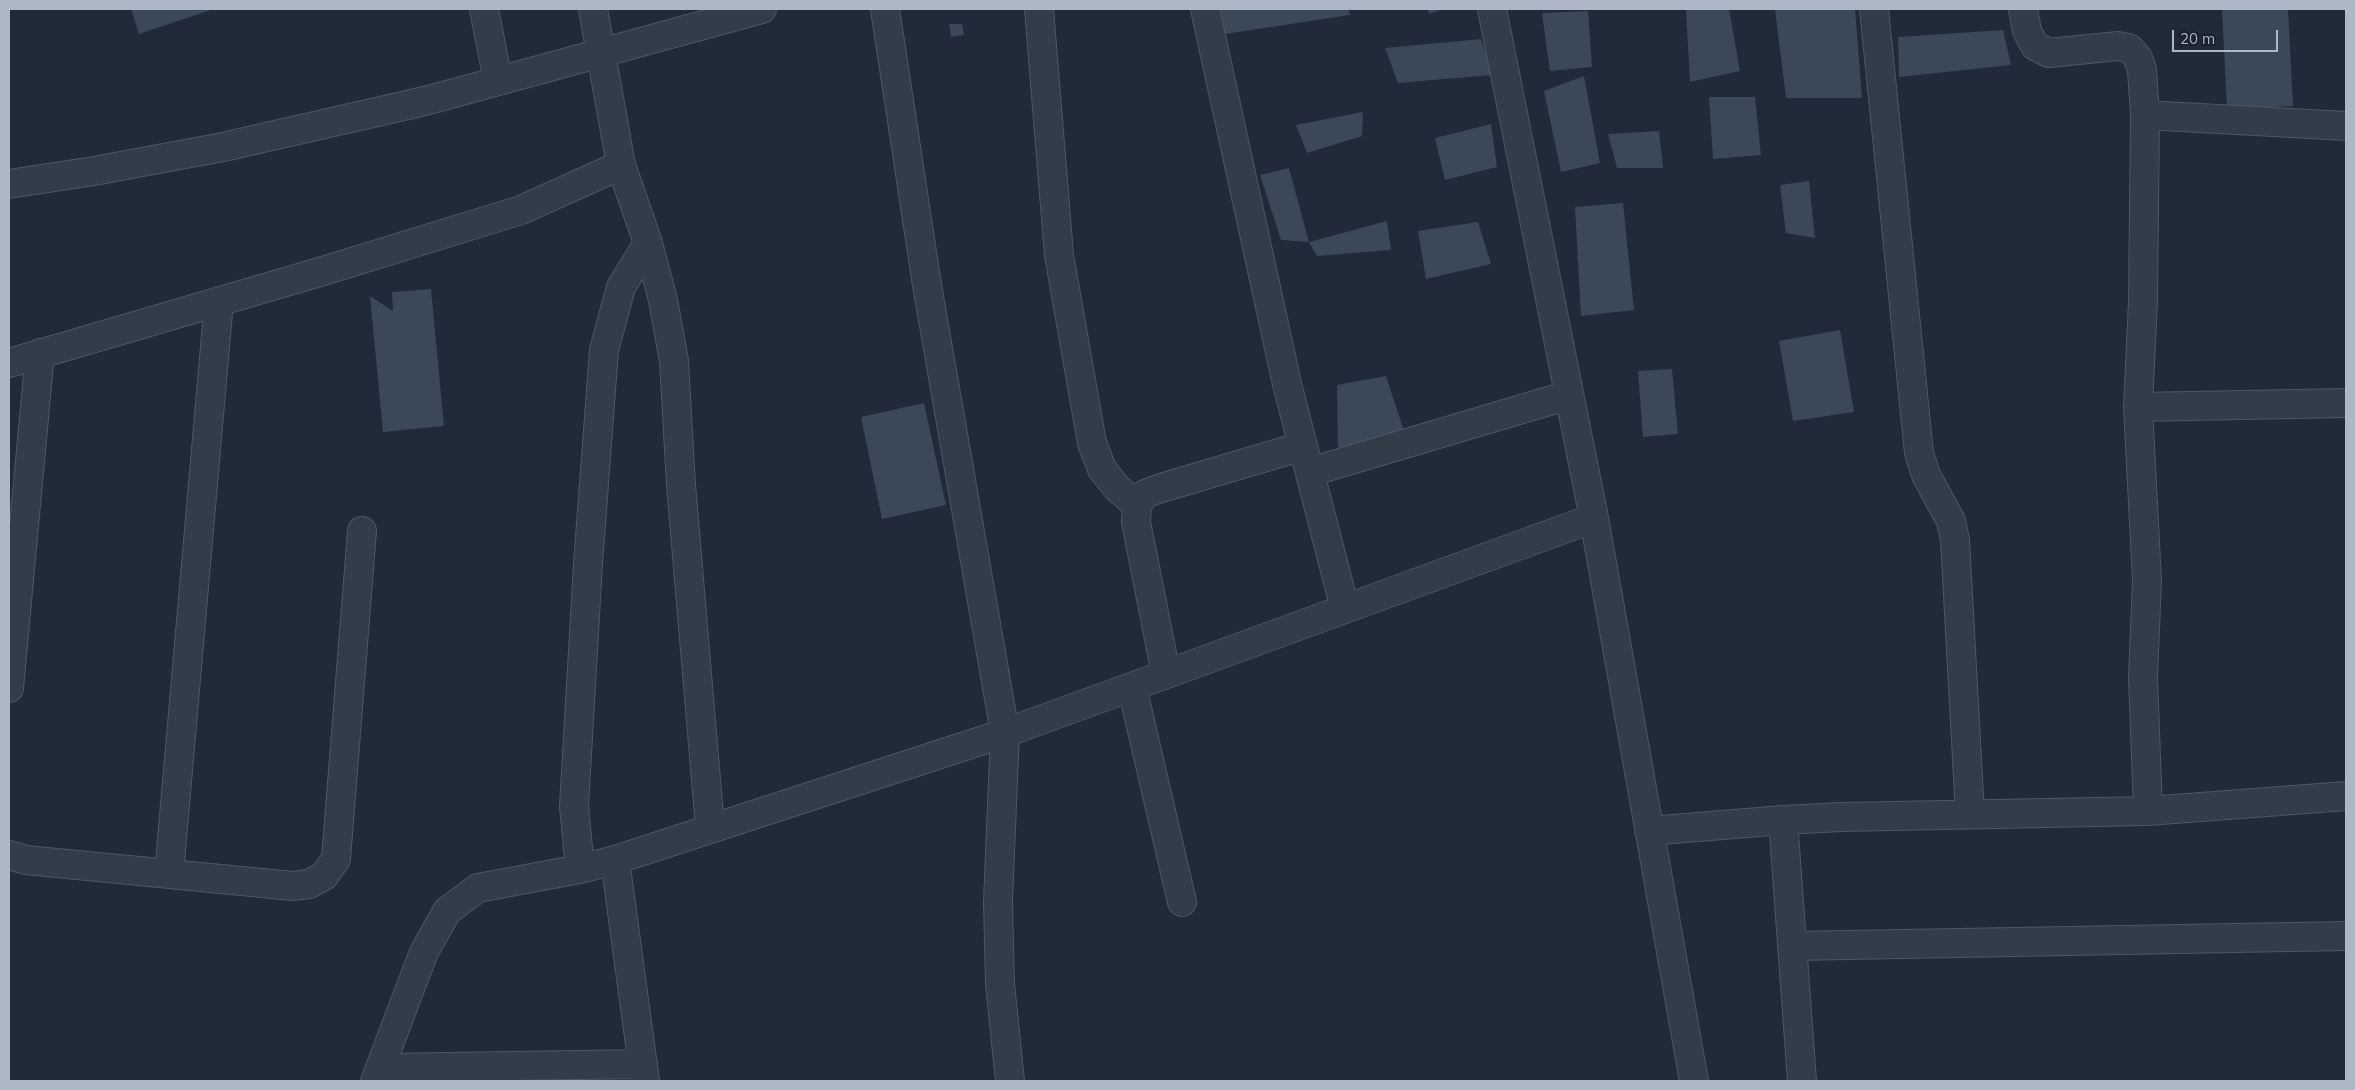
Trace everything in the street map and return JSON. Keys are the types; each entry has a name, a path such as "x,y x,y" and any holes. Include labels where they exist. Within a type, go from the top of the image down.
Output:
{"street":[{"path":"484,9 498,81"},
{"path":"593,9 621,165 648,243 663,300 674,361 681,485 710,827"},
{"path":"9,184 94,171 223,147 425,101 601,53 698,17 762,9"},
{"path":"885,9 927,285 1005,733 999,929 1000,984 1010,1081"},
{"path":"1039,9 1059,255 1092,443 1102,468 1117,488 1137,505"},
{"path":"1205,9 1288,384 1345,609"},
{"path":"1492,9 1594,518 1694,1081"},
{"path":"1874,9 1919,453 1926,475 1951,520 1955,540 1970,814"},
{"path":"2023,9 2027,31 2035,46 2049,53 2118,46 2129,48 2138,58 2142,70 2145,115 2143,301 2138,407 2147,581 2143,677 2148,811"},
{"path":"2145,115 2346,126"},
{"path":"9,363 219,302 520,210 621,165"},
{"path":"580,869 574,806 588,564 604,350 621,286 648,243"},
{"path":"169,873 219,302"},
{"path":"9,688 40,354"},
{"path":"1310,472 1569,395"},
{"path":"2138,407 2346,403"},
{"path":"1166,674 1136,522 1137,505 1145,494 1161,488 1304,446"},
{"path":"615,860 644,1072 378,1074 424,952 447,911 478,888 580,869 615,860 710,827 1005,733 1594,518"},
{"path":"9,855 26,860 293,886 309,884 324,876 336,859 362,531"},
{"path":"1132,687 1182,902"},
{"path":"1650,831 1782,820 2148,811 2346,796"},
{"path":"1782,820 1802,1081"},
{"path":"1792,946 2346,936"}],"building":[{"path":"131,9 214,9 139,34"},
{"path":"1218,9 1348,9 1350,15 1225,34"},
{"path":"1428,9 1443,9 1429,14"},
{"path":"1729,9 1740,71 1690,82 1686,10"},
{"path":"1775,9 1855,9 1862,98 1786,98"},
{"path":"2222,9 2288,9 2293,106 2227,109"},
{"path":"1588,11 1592,67 1550,71 1542,13"},
{"path":"949,24 962,24 964,35 951,37"},
{"path":"2003,30 2011,65 1899,77 1898,37"},
{"path":"1481,39 1492,75 1398,83 1385,48"},
{"path":"1584,76 1600,163 1561,172 1544,91"},
{"path":"1709,97 1755,97 1761,155 1713,159"},
{"path":"1363,112 1362,136 1307,153 1296,125"},
{"path":"1491,124 1497,167 1445,180 1435,138"},
{"path":"1659,131 1663,168 1617,168 1608,134"},
{"path":"1289,168 1309,242 1281,240 1260,175"},
{"path":"1809,181 1815,238 1786,233 1780,185"},
{"path":"1623,203 1634,310 1581,316 1575,207"},
{"path":"1387,221 1391,250 1317,256 1309,242"},
{"path":"1478,222 1491,264 1426,279 1418,231"},
{"path":"431,289 444,426 383,432 370,296 393,311 392,292"},
{"path":"1840,330 1854,412 1793,421 1779,341"},
{"path":"1672,369 1678,434 1643,437 1638,371"},
{"path":"1386,376 1404,431 1338,448 1337,385"},
{"path":"924,403 946,505 882,519 861,417"}]}
